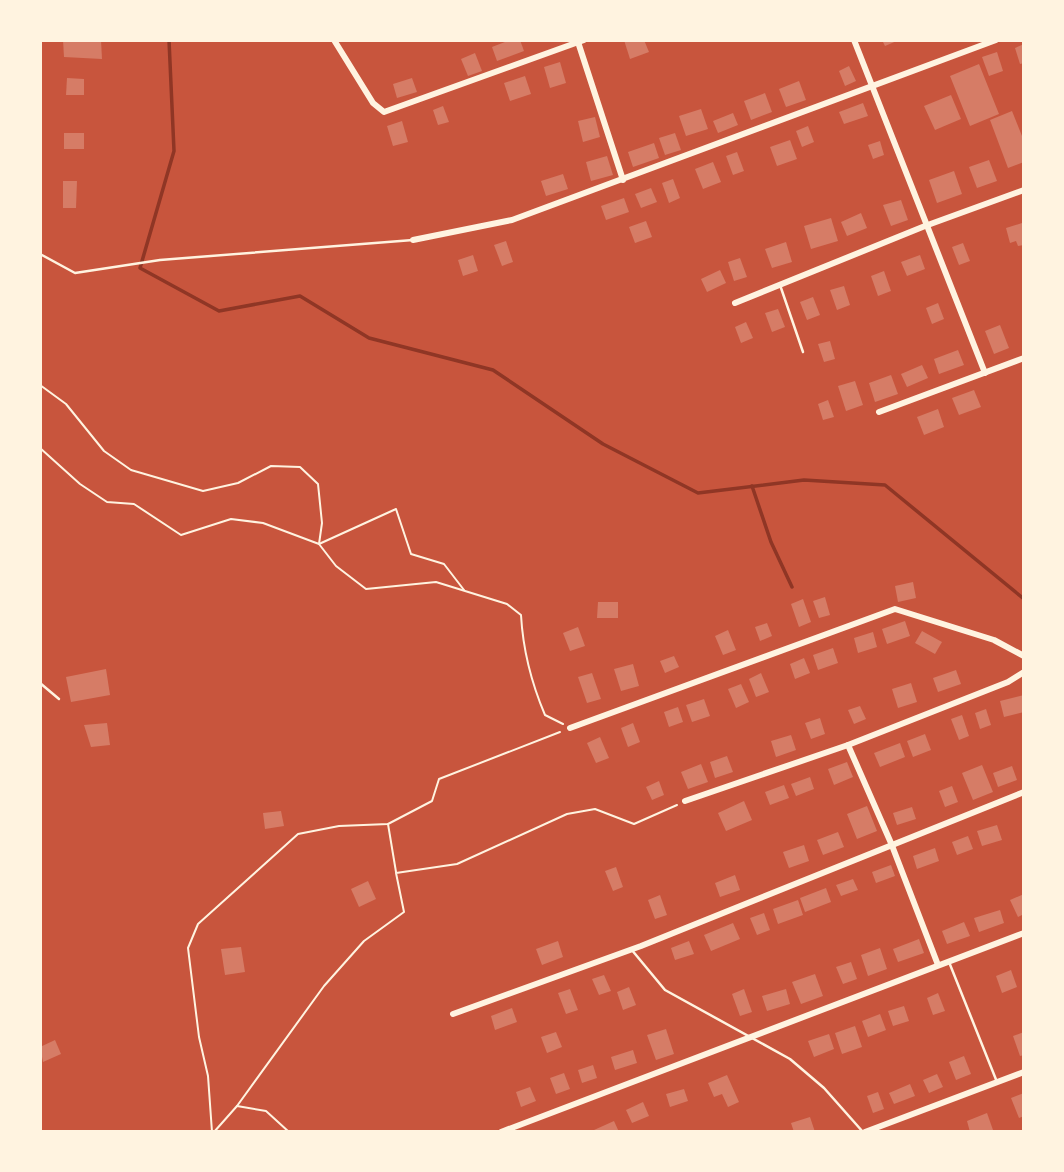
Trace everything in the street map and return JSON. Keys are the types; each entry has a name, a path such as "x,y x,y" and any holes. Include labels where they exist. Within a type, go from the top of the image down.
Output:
{"street":[{"path":"334,40 373,103 384,112 581,41 623,180"},
{"path":"853,40 985,373"},
{"path":"413,240 512,220 996,40"},
{"path":"734,303 925,226 1024,190"},
{"path":"879,412 1024,358"},
{"path":"570,728 895,609 994,640 1024,656"},
{"path":"685,802 848,745 1008,682 1024,672"},
{"path":"848,745 891,843 938,965"},
{"path":"453,1014 631,949 1024,792"},
{"path":"501,1132 1024,933"},
{"path":"864,1132 1024,1072"}],"lane":[{"path":"40,254 75,273 160,260 413,240"},
{"path":"780,285 803,352"},
{"path":"40,683 59,699"},
{"path":"631,949 665,990 790,1059 816,1081 864,1132"},
{"path":"948,961 997,1082"}],"path":[{"path":"40,385 66,404 104,451 131,470 203,491 238,484 271,466 300,467 318,484 322,523 319,544"},
{"path":"40,448 80,484 107,502 134,504 181,535 231,519 262,523 319,544 336,566 366,589 436,582 507,604 521,615 523,652 545,715 570,728"},
{"path":"319,544 396,509 411,554 444,564 465,591"},
{"path":"213,1132 208,1076 199,1037 188,948 198,924 298,834 339,826 388,824 432,801 439,779 570,728"},
{"path":"396,873 457,864 567,814 594,809 634,824 685,802"},
{"path":"213,1132 237,1106 324,986 364,941 404,912 388,824"},
{"path":"237,1106 266,1111 289,1132"}],"building":[{"path":"63,40 101,40 102,59 64,57"},
{"path":"510,40 520,40 524,51 497,61 492,47"},
{"path":"624,40 644,40 649,52 630,59"},
{"path":"882,40 899,40 885,46"},
{"path":"1024,44 1024,63 1020,64 1015,48"},
{"path":"997,52 1003,71 989,76 982,57"},
{"path":"475,53 482,71 468,76 461,59"},
{"path":"560,62 566,83 550,88 544,67"},
{"path":"979,64 999,114 970,126 950,76"},
{"path":"849,66 856,81 845,86 839,71"},
{"path":"525,76 531,94 510,101 504,83"},
{"path":"67,78 84,79 84,95 66,95"},
{"path":"412,78 417,92 397,98 393,84"},
{"path":"799,81 806,100 786,107 779,89"},
{"path":"765,93 772,112 751,120 744,101"},
{"path":"951,95 961,119 935,130 924,106"},
{"path":"863,103 868,116 844,124 839,112"},
{"path":"443,106 449,122 438,125 433,110"},
{"path":"701,109 708,129 686,136 679,116"},
{"path":"1012,111 1024,141 1024,162 1008,168 990,120"},
{"path":"733,113 738,125 718,133 713,121"},
{"path":"595,117 600,137 583,142 578,121"},
{"path":"402,121 408,142 393,146 387,126"},
{"path":"808,126 814,142 802,147 796,131"},
{"path":"64,133 84,133 84,149 64,149"},
{"path":"675,133 681,150 665,155 659,138"},
{"path":"790,140 797,159 777,166 770,147"},
{"path":"880,141 884,155 873,159 868,145"},
{"path":"654,143 659,158 633,167 628,152"},
{"path":"737,152 744,171 733,175 726,156"},
{"path":"607,156 613,175 591,181 586,162"},
{"path":"989,160 997,181 977,188 969,167"},
{"path":"713,162 721,182 703,189 695,169"},
{"path":"954,171 962,194 937,203 929,180"},
{"path":"563,174 568,189 546,196 541,181"},
{"path":"673,179 680,198 669,203 662,183"},
{"path":"63,181 77,181 76,208 63,208"},
{"path":"651,188 657,202 641,208 635,194"},
{"path":"624,198 629,212 606,220 601,206"},
{"path":"901,200 908,220 891,226 883,205"},
{"path":"861,213 867,228 847,236 841,222"},
{"path":"831,218 838,241 811,249 804,226"},
{"path":"646,221 652,237 635,243 629,227"},
{"path":"1022,223 1024,245 1018,246 1016,241 1010,243 1006,228"},
{"path":"506,241 513,262 502,266 494,245"},
{"path":"786,242 792,262 772,268 765,249"},
{"path":"963,243 970,261 959,265 952,247"},
{"path":"473,255 478,271 463,276 458,260"},
{"path":"920,255 925,269 907,276 901,262"},
{"path":"740,258 747,277 734,281 728,262"},
{"path":"720,270 726,283 707,292 701,279"},
{"path":"884,271 891,291 878,296 871,276"},
{"path":"844,286 850,305 837,310 830,290"},
{"path":"813,297 820,315 807,320 800,302"},
{"path":"938,303 944,319 932,324 926,308"},
{"path":"778,309 785,327 772,332 765,313"},
{"path":"746,322 753,338 741,343 735,327"},
{"path":"1000,325 1009,348 994,354 985,331"},
{"path":"830,341 835,359 824,362 818,344"},
{"path":"958,350 964,365 939,374 934,359"},
{"path":"922,365 928,378 907,387 901,374"},
{"path":"891,375 898,394 875,402 869,383"},
{"path":"855,381 863,405 846,411 838,386"},
{"path":"974,390 981,407 959,415 952,398"},
{"path":"828,400 834,417 823,420 818,404"},
{"path":"938,409 944,427 924,435 917,417"},
{"path":"913,582 916,598 898,602 895,586"},
{"path":"825,597 830,615 819,618 813,601"},
{"path":"803,599 811,622 799,627 791,604"},
{"path":"598,602 618,602 618,618 597,618"},
{"path":"905,621 910,636 887,644 882,629"},
{"path":"767,623 772,636 760,641 755,627"},
{"path":"578,627 585,646 570,651 563,633"},
{"path":"728,630 736,650 723,655 715,636"},
{"path":"922,631 942,642 935,654 915,643"},
{"path":"873,632 877,647 858,653 854,638"},
{"path":"833,648 838,663 818,670 813,655"},
{"path":"674,656 679,667 665,673 660,661"},
{"path":"804,658 810,673 795,679 790,664"},
{"path":"633,664 639,686 621,691 614,669"},
{"path":"106,669 110,695 71,702 66,677"},
{"path":"956,670 961,684 938,692 933,678"},
{"path":"592,673 601,699 587,703 578,677"},
{"path":"761,673 769,692 756,697 749,679"},
{"path":"911,683 917,702 898,708 892,689"},
{"path":"741,684 749,702 736,708 728,689"},
{"path":"1024,695 1024,712 1004,717 1000,701"},
{"path":"704,699 710,716 692,722 686,705"},
{"path":"860,706 866,719 854,724 848,710"},
{"path":"678,707 683,722 669,727 664,712"},
{"path":"986,709 991,725 980,729 975,713"},
{"path":"962,715 969,736 959,740 951,719"},
{"path":"820,718 825,734 811,739 805,723"},
{"path":"107,723 110,745 91,747 84,725"},
{"path":"633,723 640,742 628,747 621,728"},
{"path":"925,734 931,750 913,757 907,741"},
{"path":"791,735 796,750 776,757 771,741"},
{"path":"600,737 609,758 596,763 587,743"},
{"path":"900,743 905,757 880,767 874,753"},
{"path":"727,756 733,772 715,778 710,762"},
{"path":"847,762 853,777 834,785 828,769"},
{"path":"701,764 708,782 688,789 681,772"},
{"path":"982,765 993,792 973,800 962,773"},
{"path":"1012,766 1017,780 998,787 993,773"},
{"path":"810,777 814,789 796,796 791,784"},
{"path":"659,781 664,795 652,800 646,787"},
{"path":"784,785 789,798 770,805 765,792"},
{"path":"952,786 958,802 945,807 939,791"},
{"path":"744,801 752,820 726,831 718,813"},
{"path":"867,806 877,831 857,839 847,814"},
{"path":"912,807 916,819 897,825 893,813"},
{"path":"281,811 284,826 265,829 263,813"},
{"path":"997,825 1002,840 982,846 977,831"},
{"path":"838,832 844,847 823,855 817,840"},
{"path":"968,836 973,849 957,855 952,842"},
{"path":"804,845 809,861 789,868 783,852"},
{"path":"935,848 939,861 917,869 913,856"},
{"path":"891,865 895,876 876,883 872,872"},
{"path":"616,867 623,887 613,891 605,871"},
{"path":"735,875 740,890 720,897 715,883"},
{"path":"853,879 858,890 841,896 836,885"},
{"path":"368,881 376,899 359,907 351,889"},
{"path":"826,888 831,902 805,912 800,898"},
{"path":"1024,894 1024,914 1018,917 1010,900"},
{"path":"660,895 667,915 655,919 648,900"},
{"path":"798,900 803,915 778,924 773,909"},
{"path":"1000,910 1004,923 979,932 974,918"},
{"path":"764,913 770,930 757,935 750,918"},
{"path":"964,922 970,936 947,944 942,931"},
{"path":"733,923 740,939 711,951 704,935"},
{"path":"919,939 924,953 898,962 893,949"},
{"path":"558,941 563,957 542,965 536,949"},
{"path":"689,941 694,954 675,960 671,948"},
{"path":"241,947 245,972 225,975 221,949"},
{"path":"880,948 887,969 868,976 861,955"},
{"path":"851,962 857,979 843,984 836,967"},
{"path":"1011,970 1017,987 1002,993 996,976"},
{"path":"815,974 823,996 801,1004 792,982"},
{"path":"604,975 611,991 599,995 592,979"},
{"path":"629,987 636,1005 623,1010 617,992"},
{"path":"570,989 578,1010 566,1014 558,993"},
{"path":"744,989 752,1012 740,1016 732,994"},
{"path":"786,989 790,1004 767,1011 762,996"},
{"path":"938,993 945,1011 933,1015 927,998"},
{"path":"904,1006 909,1021 893,1026 888,1011"},
{"path":"512,1008 517,1022 495,1030 491,1016"},
{"path":"880,1014 886,1030 868,1037 862,1021"},
{"path":"855,1026 862,1047 842,1054 835,1033"},
{"path":"666,1029 674,1054 656,1060 647,1035"},
{"path":"556,1032 562,1047 547,1053 541,1037"},
{"path":"1024,1032 1024,1055 1020,1056 1013,1036"},
{"path":"829,1034 834,1049 814,1057 808,1041"},
{"path":"55,1040 61,1054 43,1062 40,1047"},
{"path":"633,1050 637,1063 615,1070 611,1057"},
{"path":"964,1056 971,1074 956,1080 949,1062"},
{"path":"593,1065 597,1078 582,1083 578,1070"},
{"path":"564,1073 570,1089 556,1094 550,1078"},
{"path":"937,1074 943,1087 929,1093 923,1080"},
{"path":"727,1075 739,1102 728,1107 722,1094 714,1097 708,1083"},
{"path":"910,1084 915,1096 894,1104 889,1093"},
{"path":"530,1087 536,1101 521,1107 516,1092"},
{"path":"684,1089 688,1101 670,1107 666,1094"},
{"path":"878,1092 884,1109 873,1113 867,1096"},
{"path":"1024,1093 1024,1116 1019,1118 1011,1098"},
{"path":"643,1102 649,1116 632,1123 626,1110"},
{"path":"987,1113 993,1130 970,1132 967,1121"},
{"path":"810,1117 815,1132 794,1132 791,1123"},
{"path":"614,1121 619,1132 594,1132 594,1130"}],"waterway":[{"path":"169,40 174,151 140,268 219,311 300,296 369,338 493,370 603,444 698,493 804,480 885,485 1024,599"},
{"path":"752,486 771,542 792,587"}]}
